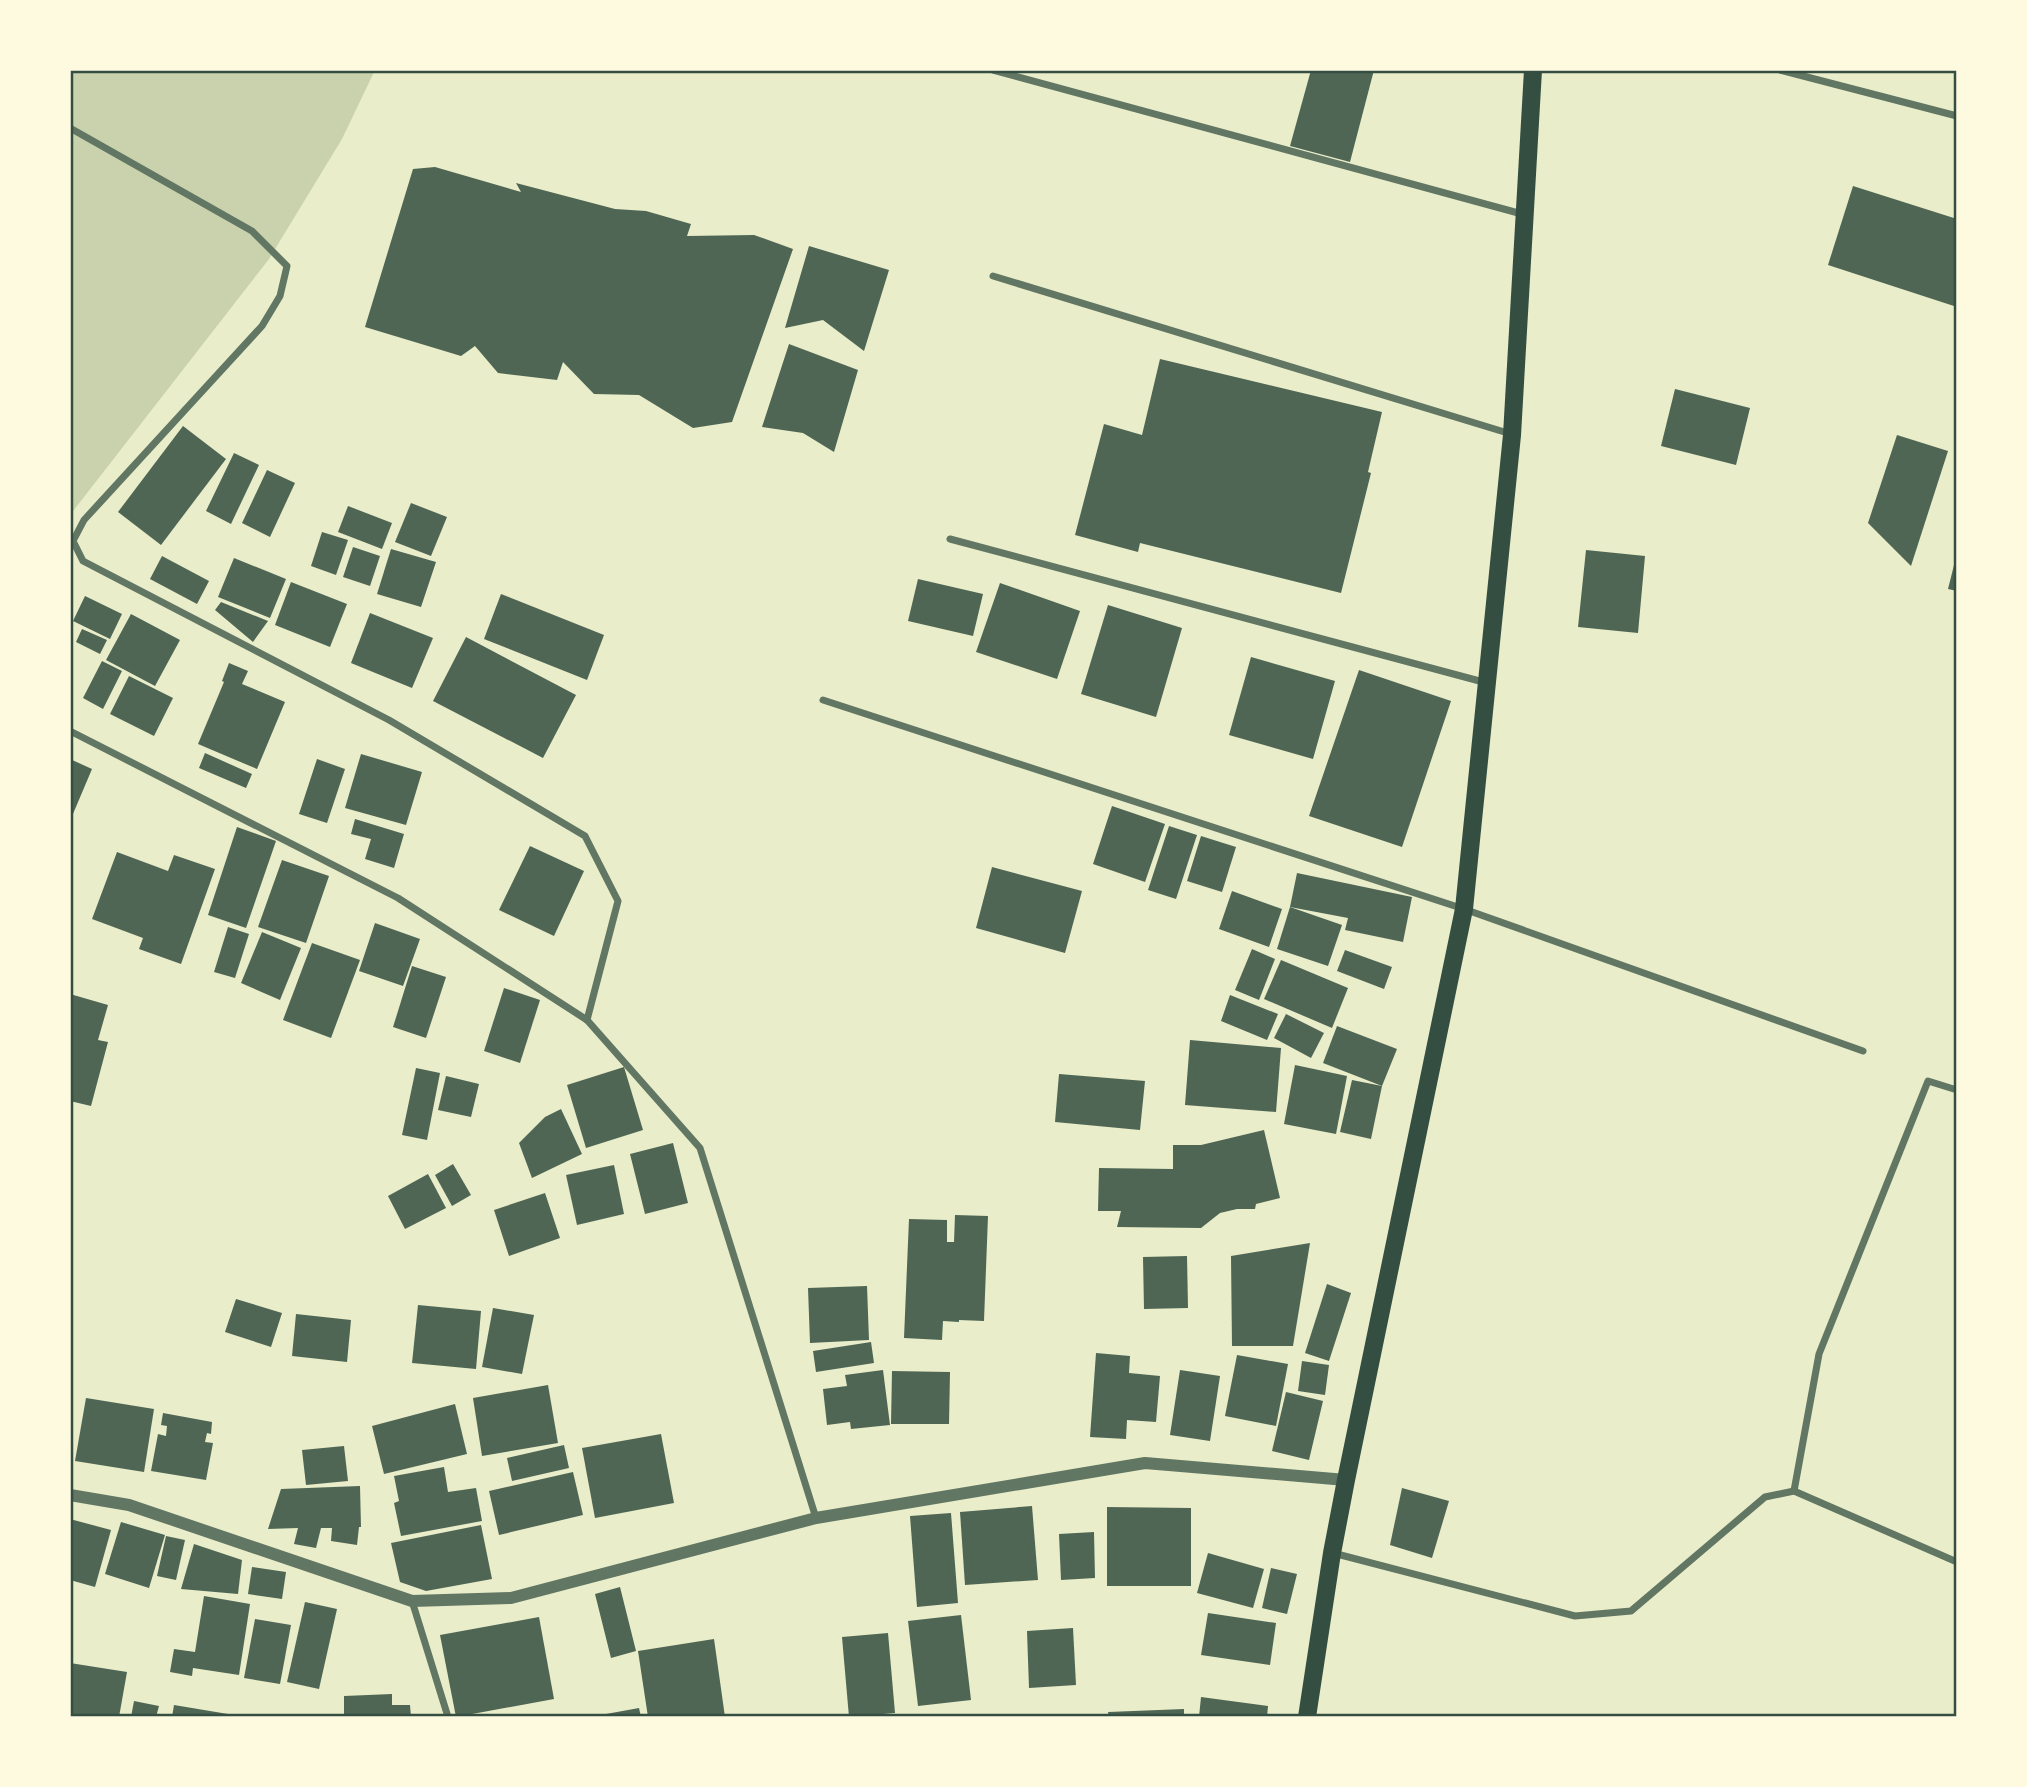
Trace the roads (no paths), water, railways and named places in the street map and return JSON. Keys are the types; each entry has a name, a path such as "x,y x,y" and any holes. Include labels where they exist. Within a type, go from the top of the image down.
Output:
{"main road":[{"path":"1307,1717 1346,1480 1464,909 1512,435 1532,70"}],"street":[{"path":"993,70 1524,215"},
{"path":"1780,70 1957,116"},
{"path":"70,128 252,231 287,266 280,296 262,326 84,520 73,541 83,561 389,720 585,836 618,901 587,1020"},
{"path":"993,276 1512,435"},
{"path":"950,539 1487,683"},
{"path":"823,700 1464,909 1863,1051"},
{"path":"70,731 398,898 587,1020 700,1148 816,1518"},
{"path":"1794,1491 1819,1354 1928,1081 1957,1090"},
{"path":"70,1495 129,1504 412,1601 511,1598 816,1518 1145,1463 1346,1480"},
{"path":"1332,1553 1575,1616 1631,1611 1765,1497 1794,1491 1957,1562"},
{"path":"412,1601 448,1717"}]}
